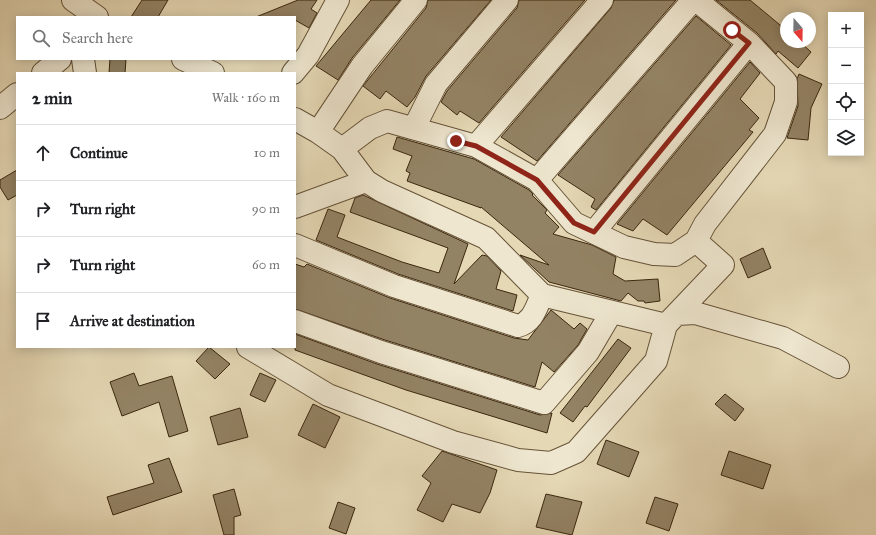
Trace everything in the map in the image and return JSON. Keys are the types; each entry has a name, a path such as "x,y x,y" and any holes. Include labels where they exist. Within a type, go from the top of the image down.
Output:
{"street":[{"path":"294,72 308,55 338,0"},
{"path":"318,132 362,66 416,0"},
{"path":"414,128 436,84 507,0"},
{"path":"476,146 602,0"},
{"path":"342,149 370,128 387,120 476,146 537,180 574,223 624,247 654,254 675,255 696,241 705,224 775,134 786,102 786,82 749,43 694,0 537,180"},
{"path":"75,6 95,16"},
{"path":"594,232 749,43"},
{"path":"44,72 59,60"},
{"path":"83,60 85,72"},
{"path":"185,64 210,72"},
{"path":"0,108 16,95"},
{"path":"296,120 318,132 342,149 366,181 382,191 486,238 542,295 611,313 672,320 695,313 783,338 838,367"},
{"path":"296,207 366,181"},
{"path":"250,348 328,395 453,442 518,460 551,463 576,452 656,361 672,320 723,265 696,241"},
{"path":"296,245 394,286 518,326 526,324 530,319 542,295"},
{"path":"296,321 381,352 544,403 588,352 611,313"}],"building":[{"path":"142,0 168,0 159,16 132,16"},
{"path":"298,0 317,0 311,9 317,13 309,28 296,21 296,16 258,16"},
{"path":"371,0 400,0 352,58 338,80 316,66"},
{"path":"428,0 491,0 426,76 415,97 407,107 386,91 380,99 363,86 426,8"},
{"path":"519,0 585,0 479,123 460,111 457,115 441,102 447,91 517,8"},
{"path":"614,0 676,0 537,161 501,137 611,8"},
{"path":"716,0 750,0 780,25 780,48 807,48 811,52 798,68 778,51 776,54 757,33"},
{"path":"696,16 731,45 596,210 591,207 595,199 558,175"},
{"path":"110,60 126,60 125,72 109,72"},
{"path":"750,62 760,73 740,99 759,118 749,130 753,132 667,235 643,219 633,231 617,224"},
{"path":"799,74 822,84 811,108 808,140 787,138 798,106 797,79"},
{"path":"397,137 474,159 529,190 547,210 545,213 559,227 553,234 592,245 616,257 613,274 625,281 658,279 660,301 645,303 644,301 638,301 628,293 621,301 549,282 520,255 549,265 481,207 407,181 410,173 406,171 412,156 393,149"},
{"path":"16,171 16,196 8,200 0,187 0,180"},
{"path":"363,195 468,244 454,284 482,255 487,256 501,271 496,289 517,295 513,311 398,274 316,240 328,209 345,215 337,237 402,262 439,273 448,248 350,212 355,198"},
{"path":"763,248 771,268 748,278 740,259"},
{"path":"296,264 304,267 307,264 390,298 514,338 528,340 551,310 574,329 580,323 587,329 578,345 554,372 542,362 535,387 385,340 296,309"},
{"path":"296,334 377,364 540,415 552,413 547,433 406,390 295,350"},
{"path":"618,339 631,348 587,407 585,406 573,422 560,413"},
{"path":"208,348 210,348 230,364 215,379 196,361"},
{"path":"134,373 139,386 172,376 188,431 169,437 159,402 122,416 110,382"},
{"path":"260,373 276,380 265,402 250,395"},
{"path":"725,394 744,409 735,421 715,404"},
{"path":"313,404 340,417 325,448 298,435"},
{"path":"240,408 248,437 218,445 210,417"},
{"path":"606,440 639,452 629,477 597,464"},
{"path":"442,451 497,470 490,493 480,513 452,504 443,522 417,510 431,483 422,476"},
{"path":"729,451 771,465 763,489 721,475"},
{"path":"169,458 182,492 113,515 107,497 154,483 148,465"},
{"path":"234,489 241,515 234,517 234,535 224,535 213,495"},
{"path":"546,494 582,502 572,535 536,527"},
{"path":"655,497 678,504 669,531 646,523"},
{"path":"338,502 355,508 346,534 329,528"}],"route":[{"path":"456,141 476,146 537,180 574,223 594,232 749,43 732,30"}]}
